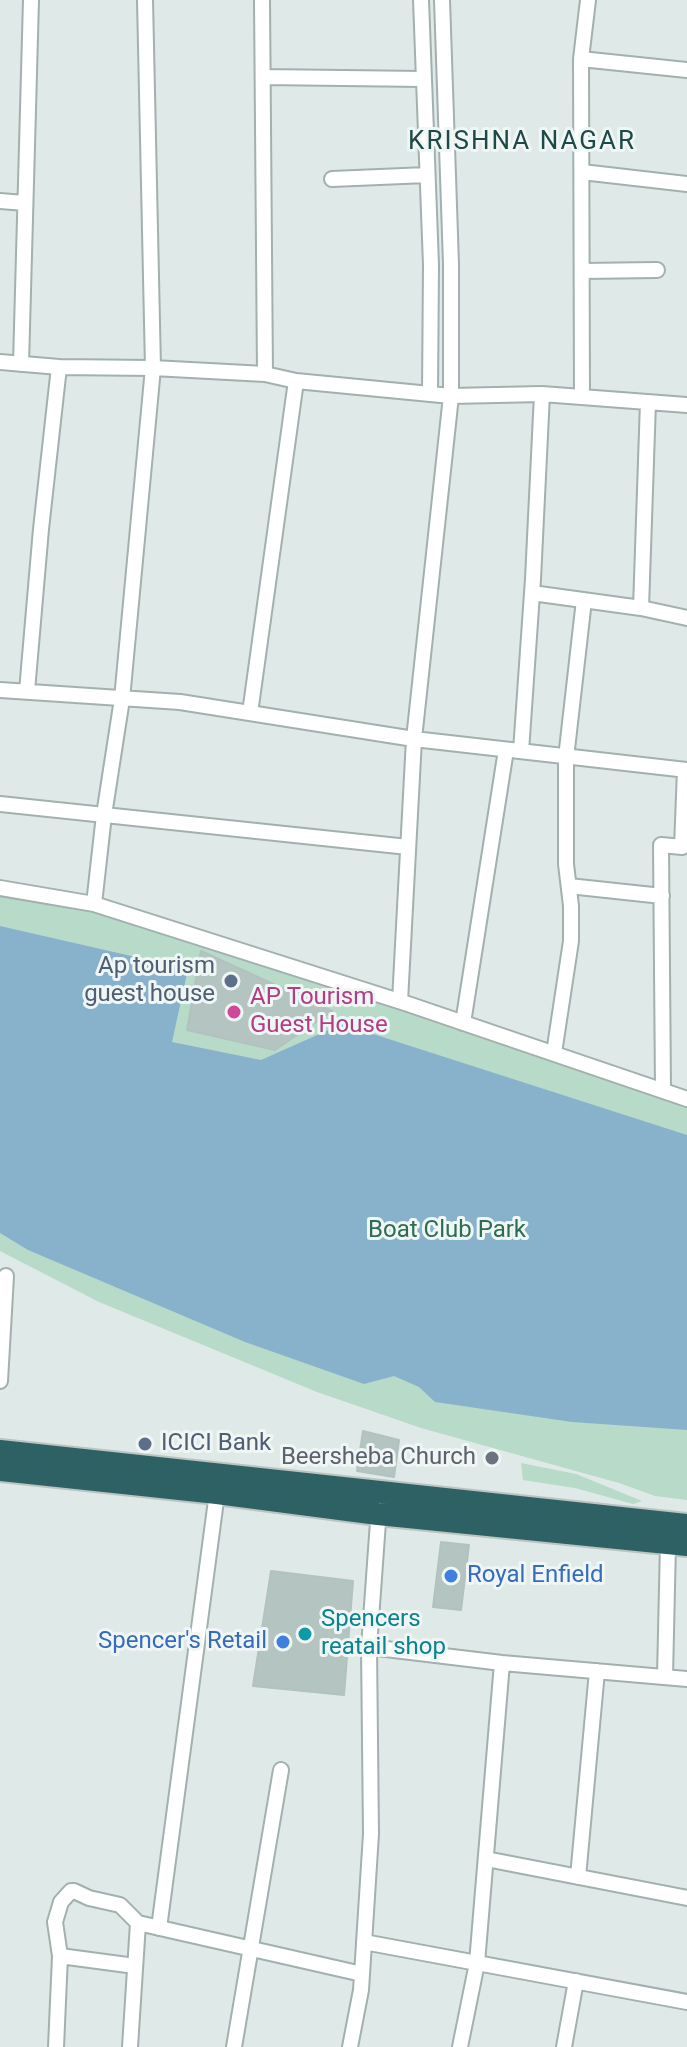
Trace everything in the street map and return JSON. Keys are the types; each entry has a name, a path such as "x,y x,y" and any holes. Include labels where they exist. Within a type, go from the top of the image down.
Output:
{"highway":[{"path":"0,1451 687,1525"},
{"path":"0,1470 378,1514 678,1544"}],"street":[{"path":"21,364 31,0"},
{"path":"94,904 122,699 153,368 145,0"},
{"path":"262,0 265,374"},
{"path":"421,0 431,265 430,394"},
{"path":"400,1001 414,739 451,396 451,264 442,0"},
{"path":"582,397 581,59 588,0"},
{"path":"581,59 687,70"},
{"path":"263,77 423,79"},
{"path":"582,172 687,184"},
{"path":"332,179 427,175"},
{"path":"0,201 25,203"},
{"path":"582,271 657,270"},
{"path":"0,362 265,374 296,381 451,396 542,394 687,405"},
{"path":"27,691 59,367"},
{"path":"250,713 296,381"},
{"path":"463,1023 513,751 532,593 542,394"},
{"path":"641,608 648,402"},
{"path":"532,593 641,608 687,618"},
{"path":"554,1053 571,941 565,825 566,758 584,600"},
{"path":"0,690 180,702 414,739 686,770 682,847 661,845 663,1090"},
{"path":"0,804 408,847"},
{"path":"569,886 662,896"},
{"path":"0,888 94,904 400,1001 687,1099"},
{"path":"0,1381 6,1276"},
{"path":"350,2047 361,1990 371,1834 369,1647 382,1491"},
{"path":"159,1928 217,1493"},
{"path":"665,1677 678,1544"},
{"path":"369,1647 502,1663 687,1679"},
{"path":"460,2047 477,1963 502,1663"},
{"path":"578,1877 597,1671"},
{"path":"234,2047 281,1770"},
{"path":"486,1859 687,1897"},
{"path":"56,2047 60,1956 55,1922 61,1902 71,1891 120,1905 138,1923 362,1974"},
{"path":"130,2047 138,1923"},
{"path":"364,1942 687,2002"},
{"path":"60,1956 135,1966"},
{"path":"564,2047 576,1981"}],"green space":[{"name":"Boat Club Park","path":"0,889 75,901 687,1108 687,1500 655,1496 619,1483 421,1428 317,1392 99,1302 0,1251"},
{"path":"521,1463 576,1474 642,1501 633,1504 575,1488 523,1480"}],"water":[{"name":"Boat Club Park","path":"0,926 188,969 172,1042 261,1060 342,1024 687,1135 687,1430 572,1422 435,1402 419,1387 394,1376 364,1384 245,1342 28,1250 0,1233"}],"building":[{"name":"Ap tourism guest house","path":"201,951 332,1011 275,1050 187,1030"},
{"path":"363,1431 399,1440 394,1477 357,1471"},
{"name":"Royal Enfield","path":"441,1542 469,1545 461,1610 433,1607"},
{"name":"Spencers reatail shop","path":"271,1571 353,1581 344,1695 253,1686"}],"place":[{"name":"Ap tourism guest house","path":"231,981"},
{"name":"AP Tourism Guest House","path":"234,1012"},
{"name":"ICICI Bank","path":"145,1444"},
{"name":"Beersheba Church","path":"492,1458"},
{"name":"Royal Enfield","path":"451,1576"},
{"name":"Spencers reatail shop","path":"305,1634"},
{"name":"Spencer's Retail","path":"283,1642"}],"district":[{"name":"KRISHNA NAGAR","path":"522,142"}]}
